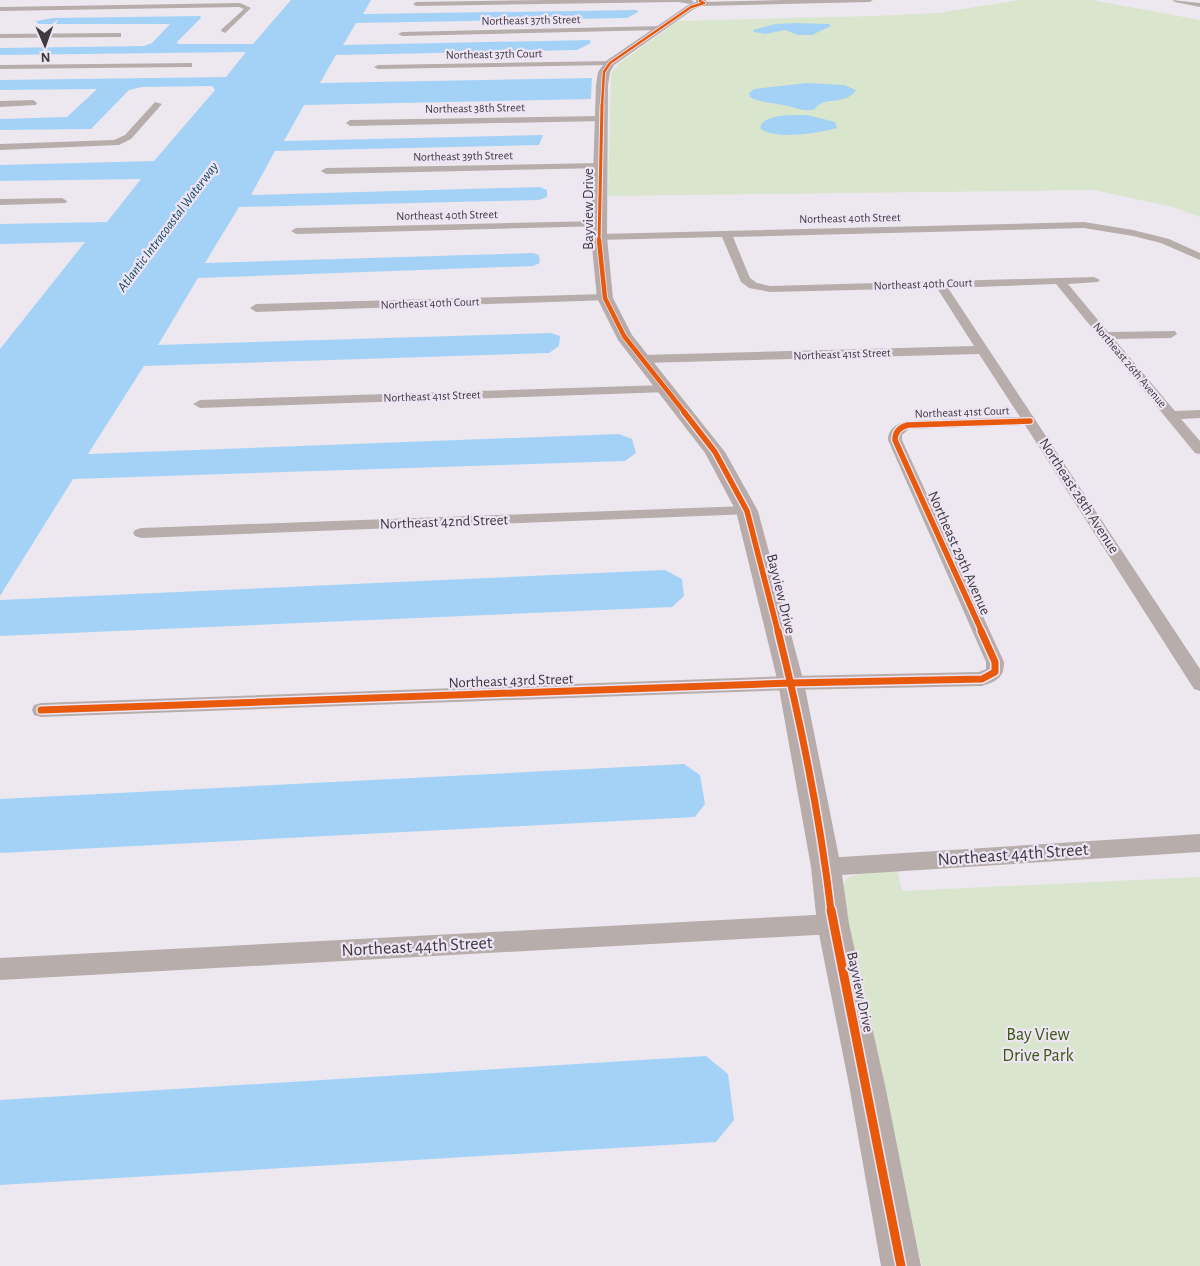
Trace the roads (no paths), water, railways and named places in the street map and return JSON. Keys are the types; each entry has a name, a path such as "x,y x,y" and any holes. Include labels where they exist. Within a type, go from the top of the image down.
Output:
{"street":[{"path":"416,4 678,0 721,4 870,0"},
{"path":"1175,0 1200,5"},
{"path":"610,63 697,3"},
{"path":"0,9 232,5 248,8 225,32"},
{"path":"8,16 22,8"},
{"name":"Northeast 37th Street","path":"402,34 660,28"},
{"path":"0,36 118,34"},
{"name":"Northeast 37th Court","path":"378,67 610,63"},
{"name":"Bayview Drive","path":"610,63 604,72 601,118 599,230 605,298 624,336 715,452 747,511 791,683 826,867 833,924 902,1266"},
{"path":"0,68 188,65"},
{"path":"0,104 34,103"},
{"path":"0,147 116,143 128,137 158,104"},
{"name":"Northeast 38th Street","path":"350,123 601,118"},
{"name":"Northeast 39th Street","path":"326,171 600,166"},
{"path":"0,202 62,201"},
{"name":"Northeast 40th Street","path":"296,231 599,230 726,234 1084,225 1102,227 1165,241 1200,257"},
{"name":"Northeast 40th Court","path":"726,234 745,280 753,286 770,289 1094,280"},
{"name":"Northeast 26th Avenue","path":"1059,281 1107,336 1200,450"},
{"name":"Northeast 28th Avenue","path":"940,284 1200,684"},
{"name":"Northeast 40th Court","path":"256,308 605,298"},
{"path":"1107,336 1171,334"},
{"name":"Northeast 41st Street","path":"643,359 982,350"},
{"name":"Northeast 41st Street","path":"200,404 664,389"},
{"path":"1172,415 1200,414"},
{"name":"Northeast 41st Court","path":"897,431 908,426 1030,420"},
{"name":"Northeast 29th Avenue","path":"897,431 895,440 995,662 995,672 982,679"},
{"name":"Northeast 42nd Street","path":"141,533 747,511"},
{"name":"Northeast 43rd Street","path":"40,710 791,683 982,679"},
{"name":"Northeast 44th Street","path":"826,867 1200,843"},
{"name":"Northeast 44th Street","path":"0,969 833,924"}],"water":[{"name":"Atlantic Intracoastal Waterway","path":"291,0 371,0 363,14 637,10 638,12 627,18 356,23 343,45 590,40 591,43 577,50 336,55 320,83 592,78 591,99 304,105 284,141 543,135 539,145 275,151 251,195 540,187 547,190 547,197 539,200 239,207 205,263 533,253 539,255 540,263 533,266 198,278 158,345 551,333 560,336 559,346 549,353 144,366 88,454 619,434 632,439 636,453 625,461 73,479 0,596 0,349 85,242 0,244 0,224 107,222 141,179 0,181 0,165 154,161 215,90 212,86 142,87 129,90 91,129 0,130 0,119 67,117 97,89 0,90 0,80 226,77 246,52 0,55 0,48 144,46 152,43 170,24 38,24 36,21 53,18 200,16 201,18 177,42 178,44 253,44"},
{"path":"775,24 829,24 831,26 812,35 798,35 785,30 765,34 754,32 753,30"},
{"path":"807,83 844,85 856,90 849,97 822,103 812,110 758,100 750,97 749,93 754,89"},
{"path":"807,115 835,122 837,128 808,134 786,135 767,132 760,128 762,123 773,117"},
{"path":"665,570 682,579 684,596 672,607 0,636 0,600"},
{"path":"684,764 700,775 705,804 695,817 0,853 0,799"},
{"path":"706,1056 728,1074 734,1120 716,1142 0,1185 0,1100"}],"park label":[{"name":"Bay View Drive Park","path":"1038,1045"}]}
